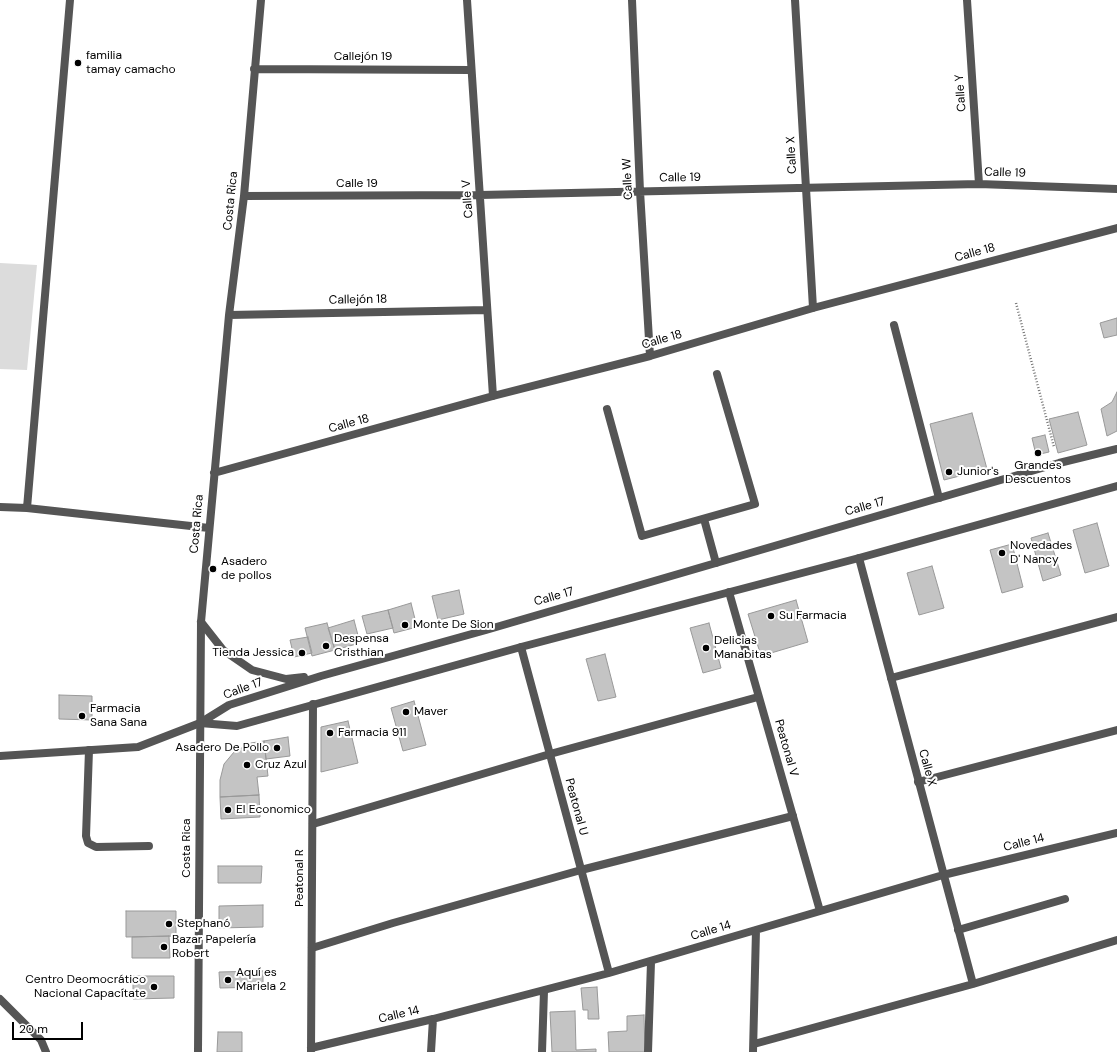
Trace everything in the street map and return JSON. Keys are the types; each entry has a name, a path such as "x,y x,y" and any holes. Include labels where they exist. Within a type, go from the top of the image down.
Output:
{"street":[{"path":"27,508 70,0"},
{"name":"Costa Rica","path":"198,1052 201,622 229,315 244,196 261,0"},
{"name":"Calle V","path":"467,0 493,396"},
{"name":"Calle W","path":"632,0 640,191 650,356"},
{"name":"Calle X","path":"795,0 813,308"},
{"name":"Calle Y","path":"967,0 979,184"},
{"name":"Callejón 19","path":"254,69 471,70"},
{"name":"Calle 19","path":"244,196 480,195 979,184 1117,189"},
{"name":"Calle 18","path":"214,474 493,396 650,356 813,308 1117,228"},
{"name":"Callejón 18","path":"229,315 487,310"},
{"path":"894,325 939,498"},
{"path":"607,409 642,536 755,504 717,374"},
{"name":"Calle 17","path":"0,756 138,748 200,723 229,704 321,676 486,630 1059,463 1117,449"},
{"path":"200,723 237,726 521,647 859,558 1117,486"},
{"path":"0,507 27,508 209,528"},
{"path":"704,519 716,563"},
{"name":"Calle X","path":"859,558 973,984"},
{"name":"Peatonal V","path":"729,592 820,911"},
{"path":"891,678 1117,617"},
{"path":"201,622 223,650 252,670 286,679 321,676"},
{"name":"Peatonal U","path":"521,647 609,973"},
{"path":"312,824 550,754 758,697"},
{"name":"Peatonal R","path":"311,1050 314,704"},
{"path":"918,782 1117,730"},
{"path":"89,750 86,836 88,843 96,847 149,846"},
{"path":"312,948 393,922 581,870 793,816"},
{"name":"Calle 14","path":"311,1050 650,962 943,875 1117,833"},
{"path":"958,930 1065,899"},
{"path":"756,930 754,1048 1117,940"},
{"path":"648,1052 650,962"},
{"path":"542,1052 544,990"},
{"path":"0,999 40,1040 46,1052"},
{"path":"431,1052 433,1019"}],"path":[{"path":"1016,303 1059,463"}],"shaded area":[{"path":"0,263 37,265 27,370 0,369"}],"building":[{"path":"1117,318 1117,335 1104,338 1100,323"},
{"path":"1117,392 1117,431 1107,436 1101,409 1112,402"},
{"path":"1078,412 1087,445 1058,453 1049,419"},
{"path":"972,413 987,469 944,480 930,424"},
{"path":"1045,435 1049,452 1036,455 1032,438"},
{"path":"1097,523 1109,566 1085,573 1073,530"},
{"path":"1048,533 1061,575 1043,581 1031,538"},
{"path":"1012,544 1023,587 1002,593 990,550"},
{"path":"932,566 944,608 919,615 907,573"},
{"path":"459,590 464,614 438,620 432,596"},
{"path":"796,600 808,642 761,656 748,614"},
{"path":"411,603 417,627 394,633 388,610"},
{"path":"388,610 393,628 367,634 362,616"},
{"path":"354,620 360,643 335,650 328,628"},
{"path":"327,623 335,650 312,656 305,628"},
{"name":"Delicias Manabitas","path":"709,623 721,668 703,673 690,628"},
{"path":"308,637 312,653 294,657 290,640"},
{"path":"605,654 616,697 598,701 586,659"},
{"path":"59,695 92,696 92,720 59,719"},
{"path":"414,701 426,745 403,751 391,708"},
{"path":"348,721 358,763 321,772 321,727"},
{"name":"Asadero De Pollo","path":"288,737 290,756 266,759 264,741"},
{"path":"264,741 268,776 257,777 259,795 220,797 220,780 224,764 234,752 251,743"},
{"path":"259,795 260,817 221,819 220,797"},
{"path":"218,866 262,866 261,883 218,883"},
{"path":"263,905 263,927 219,928 219,906"},
{"path":"126,911 176,911 176,936 126,937"},
{"path":"169,936 170,958 132,958 132,937"},
{"path":"263,971 263,987 220,988 219,972"},
{"name":"Centro Deomocrático Nacional Capacítate","path":"133,976 174,976 174,998 133,999"},
{"path":"597,987 599,1019 588,1019 588,1010 583,1010 581,988"},
{"path":"575,1011 576,1050 596,1049 596,1052 552,1052 550,1012"},
{"path":"644,1015 645,1052 609,1052 608,1032 627,1031 627,1016"},
{"path":"218,1032 242,1032 242,1052 217,1052"}],"place":[{"name":"familia tamay camacho","path":"78,63"},
{"name":"Grandes Descuentos","path":"1038,453"},
{"name":"Junior's","path":"949,472"},
{"name":"Novedades D' Nancy","path":"1002,553"},
{"name":"Asadero de pollos","path":"213,569"},
{"name":"Su Farmacia","path":"771,616"},
{"name":"Monte De Sion","path":"405,625"},
{"name":"Despensa Cristhian","path":"326,646"},
{"name":"Delicias Manabitas","path":"706,648"},
{"name":"Tienda Jessica","path":"302,653"},
{"name":"Maver","path":"406,712"},
{"name":"Farmacia Sana Sana","path":"82,716"},
{"name":"Farmacia 911","path":"330,733"},
{"name":"Asadero De Pollo","path":"277,748"},
{"name":"Cruz Azul","path":"247,765"},
{"name":"El Economico","path":"228,810"},
{"name":"Stephanó","path":"169,924"},
{"name":"Bazar Papelería Robert","path":"164,947"},
{"name":"Aquí es Mariela 2","path":"228,980"},
{"name":"Centro Deomocrático Nacional Capacítate","path":"154,987"}]}
